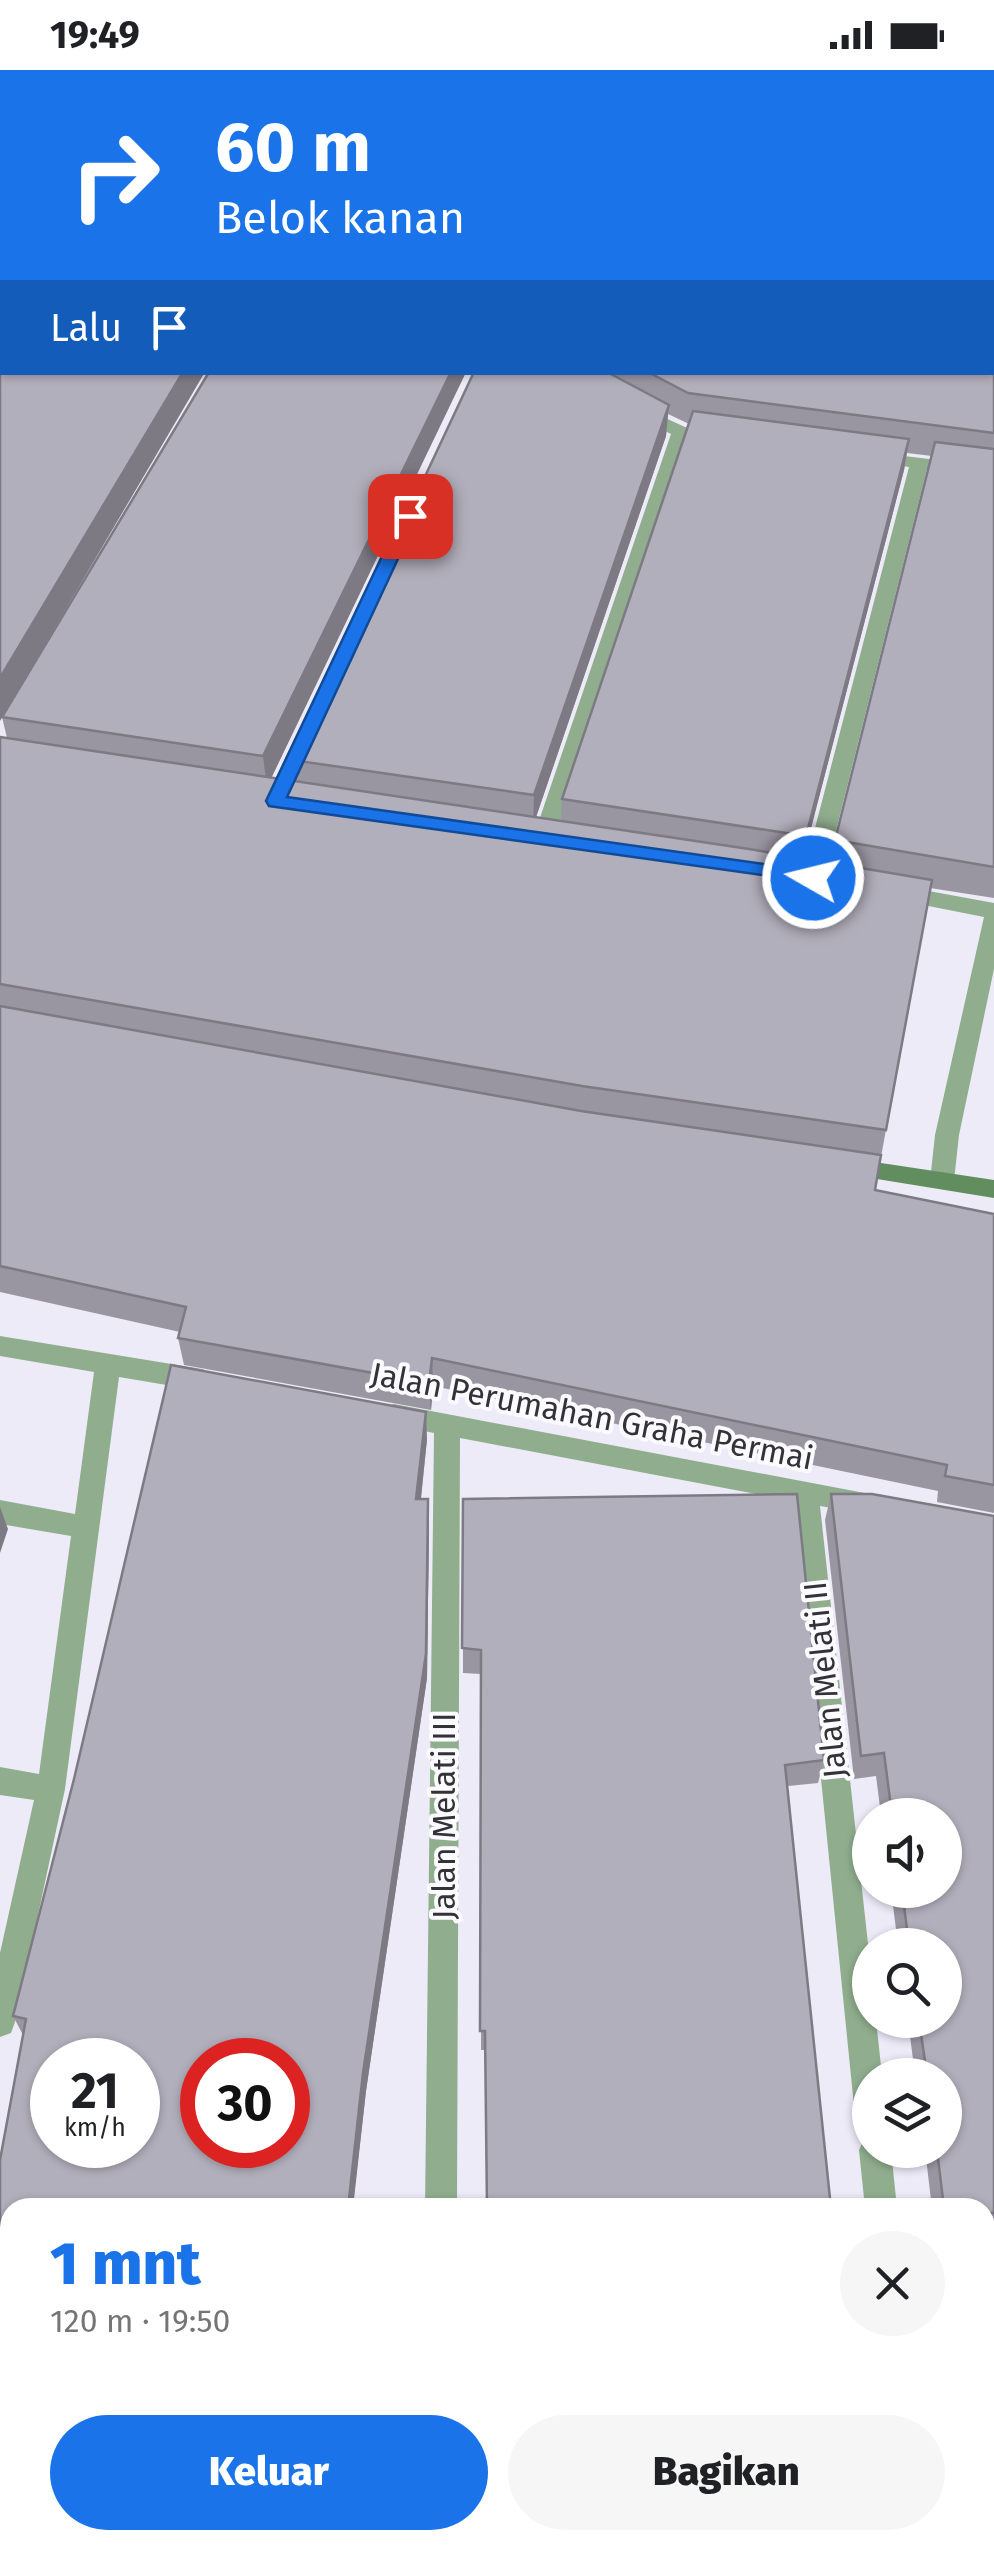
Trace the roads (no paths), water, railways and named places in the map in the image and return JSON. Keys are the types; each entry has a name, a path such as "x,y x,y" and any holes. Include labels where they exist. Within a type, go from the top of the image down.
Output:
{"street":[{"path":"613,398 681,432 736,439"},
{"path":"544,841 681,432"},
{"path":"846,454 994,472"},
{"path":"813,878 919,464"},
{"path":"275,801 317,712"},
{"path":"867,888 994,914 947,1136 942,1180"},
{"path":"828,1164 994,1190"},
{"path":"0,1346 221,1383"},
{"path":"0,2022 51,1789 108,1362"},
{"name":"Jalan Perumahan Graha Permai","path":"372,1411 880,1506"},
{"name":"Jalan Melati III","path":"441,2198 448,1424"},
{"name":"Jalan Melati II","path":"805,1491 865,2058"},
{"path":"0,1512 85,1526"},
{"path":"0,1781 51,1789"},
{"path":"876,2168 880,2198"}]}
